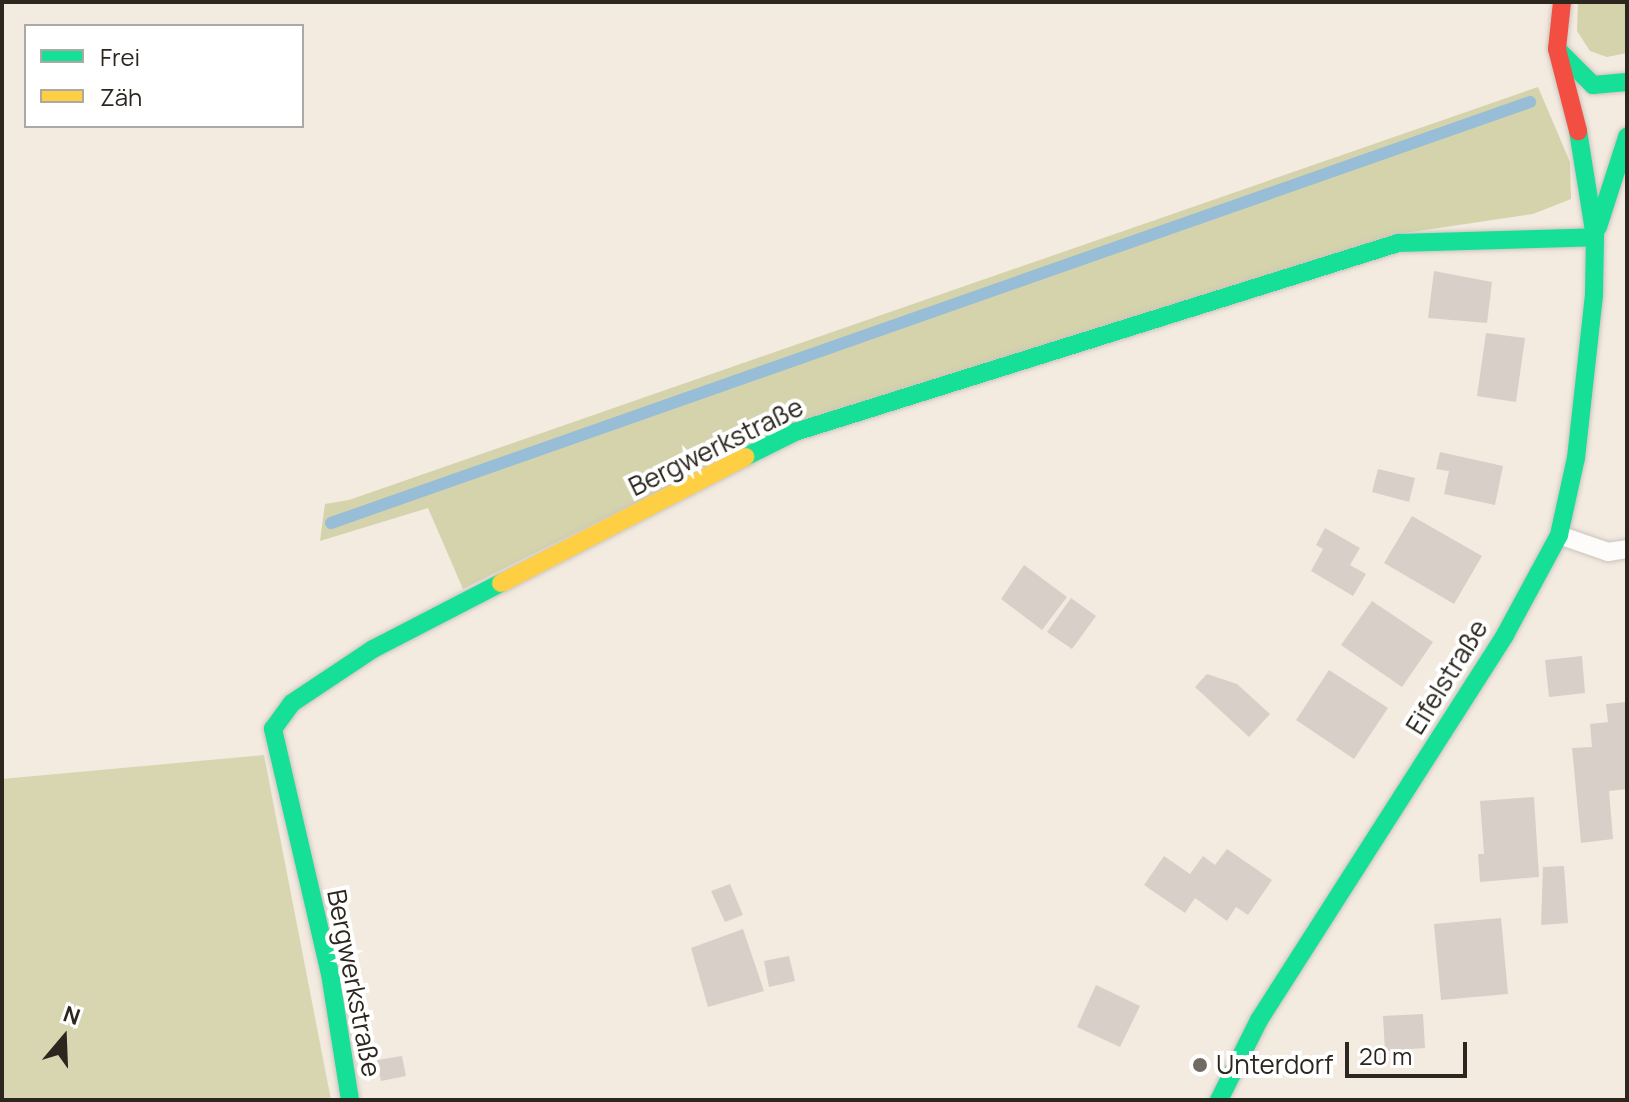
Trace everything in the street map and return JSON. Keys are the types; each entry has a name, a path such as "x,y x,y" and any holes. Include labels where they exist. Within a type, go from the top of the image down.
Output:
{"street":[{"path":"1562,2 1557,49 1575,114 1595,237"},
{"path":"1557,49 1593,85 1627,82"},
{"path":"1595,237 1627,137"},
{"name":"Eifelstraße","path":"1219,1100 1259,1020 1505,635 1559,535 1576,458 1594,294 1595,237"},
{"name":"Bergwerkstraße","path":"350,1100 330,974 273,729 292,703 373,649 795,432 1398,243 1595,237"}],"lane":[{"path":"1559,535 1608,552 1627,549"}],"green space":[{"path":"1578,2 1627,2 1627,53 1607,57 1590,51 1577,31"},
{"path":"1538,87 1570,162 1571,199 1533,214 1398,234 792,425 463,589 428,508 320,541 325,504 349,500"},
{"path":"264,755 331,1100 2,1100 2,779"}],"building":[{"path":"1434,271 1492,282 1487,323 1428,318"},
{"path":"1486,333 1525,338 1516,402 1477,396"},
{"path":"1440,452 1503,466 1495,505 1444,494 1449,471 1436,469"},
{"path":"1378,469 1415,478 1409,502 1372,492"},
{"path":"1412,516 1482,556 1454,604 1384,563"},
{"path":"1325,528 1360,548 1350,565 1366,574 1353,596 1311,571 1323,549 1316,545"},
{"path":"1024,565 1067,597 1042,630 1001,599"},
{"path":"1071,598 1096,616 1072,649 1047,632"},
{"path":"1372,601 1433,642 1402,687 1341,645"},
{"path":"1582,656 1585,693 1549,697 1545,660"},
{"path":"1329,670 1388,708 1354,759 1296,720"},
{"path":"1207,674 1237,684 1270,714 1249,737 1195,687"},
{"path":"1627,702 1627,789 1609,791 1613,839 1581,843 1572,748 1592,747 1590,724 1608,722 1606,704"},
{"path":"1534,797 1539,877 1480,882 1478,854 1484,854 1480,801"},
{"path":"1227,849 1272,880 1248,915 1236,907 1227,921 1195,898 1185,913 1144,885 1164,856 1190,874 1203,856 1215,865"},
{"path":"1564,866 1568,923 1541,925 1543,867"},
{"path":"730,884 743,915 725,922 711,891"},
{"path":"1501,918 1508,994 1441,1000 1434,924"},
{"path":"743,929 764,991 708,1007 691,948"},
{"path":"789,956 795,981 769,987 764,961"},
{"path":"1096,985 1140,1006 1120,1047 1077,1027"},
{"path":"1423,1014 1425,1048 1385,1051 1383,1016"},
{"path":"402,1056 406,1076 381,1081 377,1060"}],"waterway":[{"path":"331,523 1530,102"}],"traffic: fast":[{"path":"1557,49 1593,85 1627,82"},
{"path":"1219,1100 1259,1020 1505,635 1559,535 1576,458 1594,294 1595,237 1578,131"},
{"path":"1598,227 1627,137"},
{"path":"745,457 795,432 1398,243 1595,237"},
{"path":"350,1100 330,974 273,729 292,703 373,649 501,583"}],"traffic: slow":[{"path":"501,583 745,457"}],"traffic: jam":[{"path":"1562,2 1557,49 1578,131"}],"place":[{"name":"Unterdorf","path":"1200,1065"}]}
